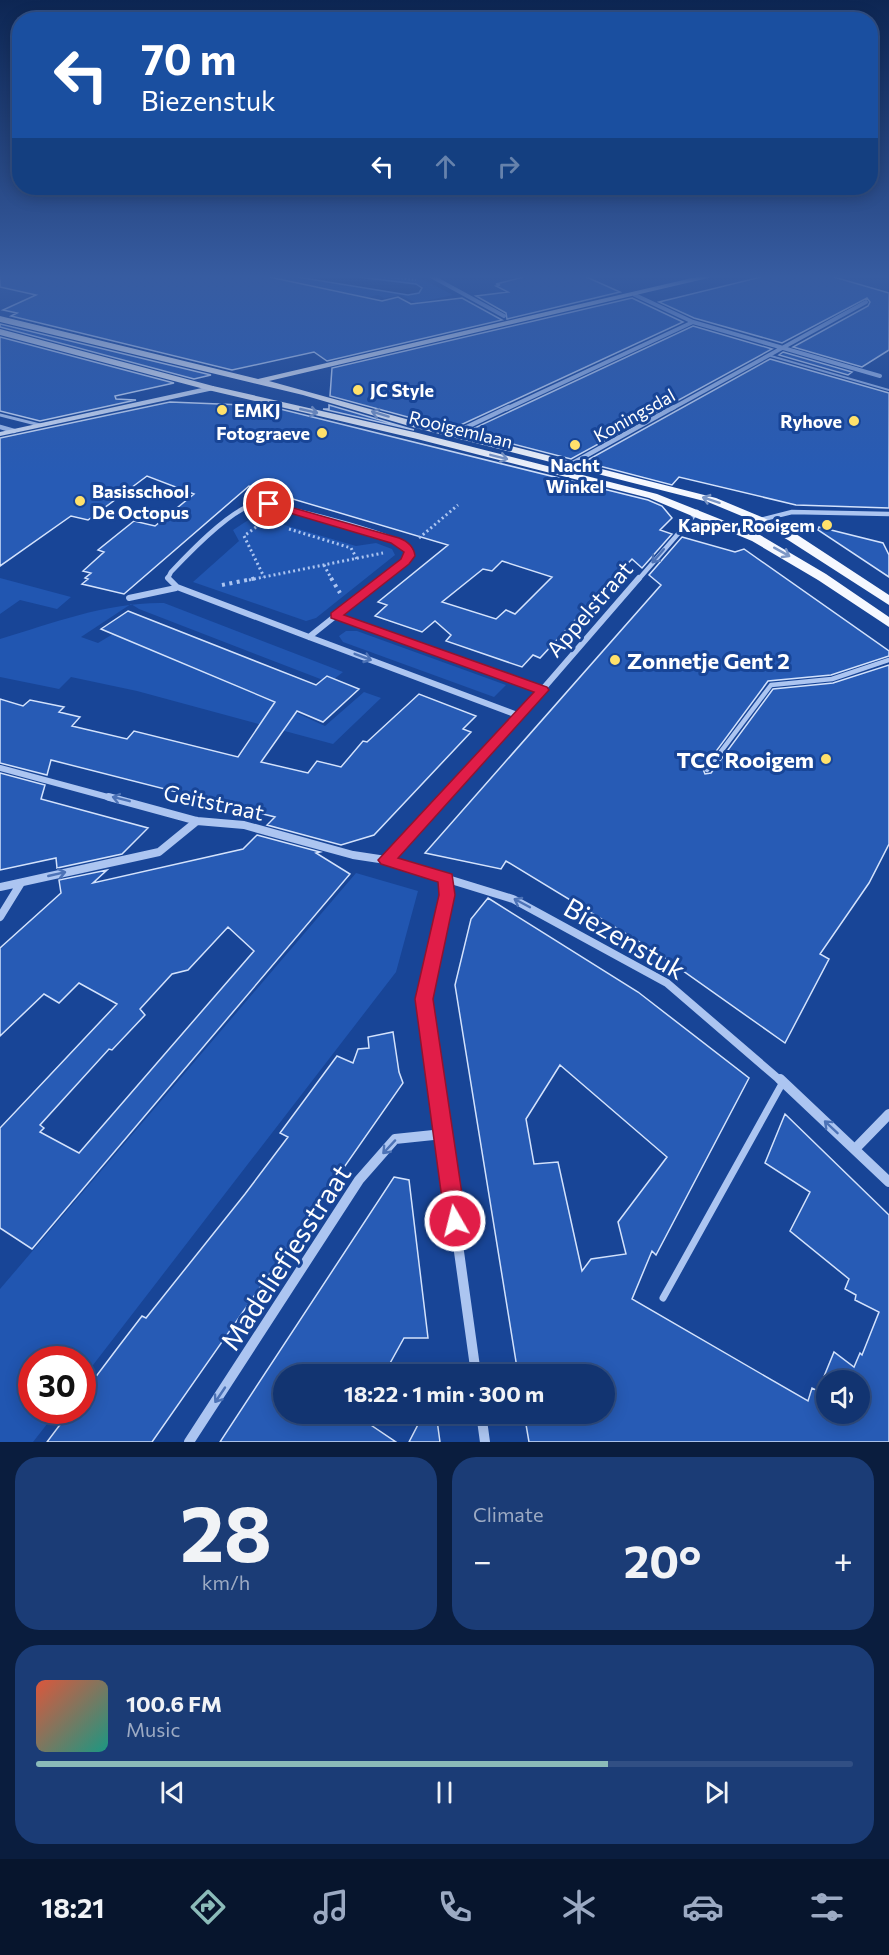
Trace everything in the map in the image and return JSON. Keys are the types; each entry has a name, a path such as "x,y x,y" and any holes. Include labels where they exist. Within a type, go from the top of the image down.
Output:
{"main road":[{"name":"Rooigemlaan","path":"39,342 211,388 418,436 653,496 756,538 786,555 889,623"},
{"name":"Rooigemlaan","path":"97,342 306,393 452,434 694,495 760,520 820,553 889,602"},
{"path":"211,388 237,376 387,342"},
{"path":"211,388 306,371 428,342"},
{"path":"306,371 304,387 306,393"}],"street":[{"path":"452,434 649,342"},
{"path":"764,342 880,376"},
{"name":"Koningsdal","path":"571,464 794,342"},
{"path":"0,434 211,388"},
{"path":"0,427 14,431"},
{"path":"309,637 405,561 409,556 406,547 395,540 285,507 261,504 244,508 171,572 168,578 177,588 519,716"},
{"name":"Appelstraat","path":"386,860 519,716 697,512"},
{"path":"760,520 792,512 889,514"},
{"path":"129,598 177,588"},
{"path":"336,616 542,690"},
{"name":"Geitstraat","path":"0,768 197,821 244,825 353,855 386,860"},
{"path":"0,887 159,852 197,821"},
{"name":"Biezenstuk","path":"386,860 513,899 667,983 783,1082 889,1182"},
{"path":"446,878 447,895 424,999 475,1364"},
{"path":"0,917 21,883"},
{"path":"855,1149 889,1114"},
{"name":"Madeliefjesstraat","path":"189,1442 359,1180 395,1139 443,1134"},
{"path":"483,1424 485,1442"}],"lane":[{"path":"771,356 889,390"},
{"path":"0,415 40,425"},
{"path":"707,770 771,685 832,679 889,660"},
{"path":"663,1298 783,1082"}],"path":[{"path":"189,592 357,559 406,547 458,505"},
{"path":"264,577 244,536 285,507"},
{"path":"286,528 351,548 357,559"},
{"path":"324,565 348,606"}],"shaded area":[{"path":"262,511 279,514 271,521 356,546 376,543 392,549 395,555 316,618 306,621 193,582 239,541 233,530"},
{"path":"0,578 71,597 57,609 20,600 0,614"},
{"path":"164,603 343,672 333,680 323,680 132,605"},
{"path":"129,605 81,637 98,643 113,634 291,708 290,710 325,726 364,692 381,698 333,744 137,691 71,677 59,689 0,677 0,639 60,620"},
{"path":"346,631 357,631 506,685 494,697 343,642 339,636"},
{"path":"356,873 418,891 396,972 96,1361 96,1346 18,1346 18,1424 47,1424 33,1442 0,1442 0,1289"}],"building":[{"path":"0,342 20,342 174,383 115,396 116,399 136,400 40,421 0,411"},
{"path":"57,342 76,342 211,375 194,379"},
{"path":"119,342 407,342 327,361 314,352 232,370"},
{"path":"442,342 639,342 452,429 330,396 332,368"},
{"path":"658,342 749,342 772,349 571,459 466,432"},
{"path":"802,342 889,342 889,350 862,367 793,347"},
{"path":"783,352 852,372 848,375 779,355"},
{"path":"770,359 889,393 889,508 796,505 679,477 672,485 584,462"},
{"path":"170,402 268,406 648,500 662,506 672,518 660,530 672,534 642,568 632,559 540,658 533,655 522,667 446,641 451,635 435,621 422,632 375,616 387,605 378,602 448,545 249,486 124,594 82,584 91,573 83,571 104,552 98,550 134,521 155,526 194,494 147,476 88,520 71,516 0,566 0,438","holes":["502,561 552,577 515,614 506,610 496,619 442,602 483,569 492,571"]},
{"path":"329,405 414,430 323,409 329,409"},
{"path":"819,527 883,543 889,555 889,577 818,530"},
{"path":"682,537 735,552 744,549 889,651 889,656 831,675 768,681 703,769 705,774 711,773 773,689 833,683 889,665 889,844 869,883 820,954 829,959 785,1043 659,954 506,861 501,869 425,853 661,585 649,575"},
{"path":"128,611 316,685 327,676 359,689 323,722 297,711 261,762 308,773 317,761 341,767 363,741 367,742 419,694 476,716 463,729 471,732 374,835 341,845 267,825 275,817 51,760 47,775 0,763 0,699 23,706 30,700 64,707 59,712 80,717 72,726 127,739 134,731 238,757 275,702 101,629"},
{"path":"0,773 45,785 41,799 148,828 122,854 57,868 56,858 0,870"},
{"path":"257,835 320,852 316,853 350,874 32,1249 0,1228 0,1128 117,1004 79,983 59,1003 44,994 0,1036 0,948 61,893 59,880 107,870 93,883 243,849","holes":["228,927 254,951 79,1153 40,1132 44,1128 40,1125 109,1049 112,1050 145,1015 140,1009 172,974 188,970"]},
{"path":"488,898 638,992 749,1078 656,1255 652,1251 632,1299 808,1401 812,1388 816,1390 816,1424 870,1424 870,1370 827,1370 834,1352 854,1367 860,1353 862,1355 879,1312 855,1300 856,1295 845,1289 849,1279 790,1231 810,1192 765,1163 785,1114 889,1215 889,1442 529,1442 526,1424 615,1424 615,1364 516,1364 455,985 471,919","holes":["560,1065 667,1157 618,1222 626,1254 591,1259 582,1271 558,1162 534,1164 526,1119"]},
{"path":"393,1032 399,1072 403,1083 152,1442 47,1442 60,1424 96,1424 96,1377 142,1316 146,1318 288,1137 280,1133 337,1056 353,1063 358,1049 369,1048 368,1037"},
{"path":"394,1177 409,1180 428,1338 404,1338 390,1364 273,1364 273,1424 369,1424 396,1442 220,1442"},
{"path":"418,1424 438,1424 440,1442 409,1442"}],"place":[{"name":"JC Style","path":"358,390"},
{"name":"EMKJ","path":"222,410"},
{"name":"Ryhove","path":"854,421"},
{"name":"Fotograeve","path":"322,433"},
{"name":"Nacht Winkel","path":"575,445"},
{"name":"Basisschool De Octopus","path":"80,501"},
{"name":"Kapper Rooigem","path":"827,525"},
{"name":"Zonnetje Gent 2","path":"615,660"},
{"name":"TCC Rooigem","path":"826,759"}],"route":[{"path":"269,504 395,540 402,543 409,552 405,561 336,616 542,690 386,860 446,878 447,895 424,999 455,1221"}]}
